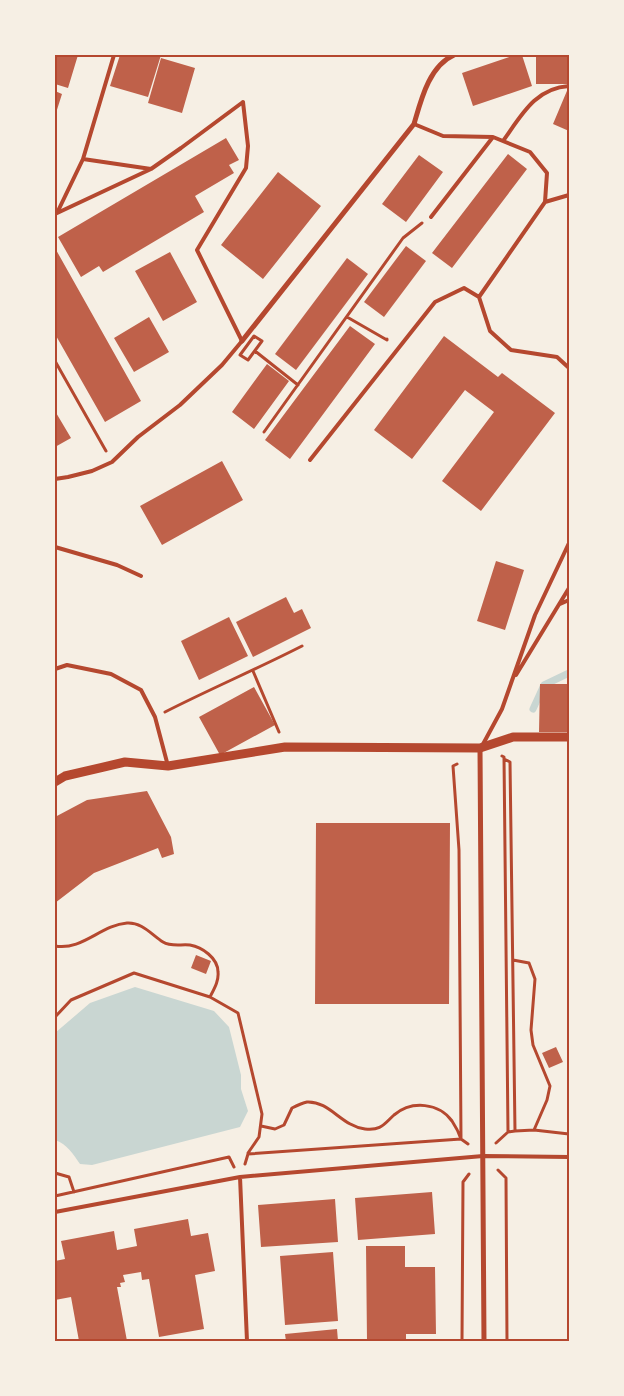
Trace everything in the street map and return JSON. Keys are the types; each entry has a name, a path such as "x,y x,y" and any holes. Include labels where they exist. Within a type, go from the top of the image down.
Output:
{"street":[{"path":"242,341 414,124 426,86 446,59 454,55"},
{"path":"55,782 65,776 125,762 168,766 285,747 480,748 513,737 569,737"},
{"path":"480,748 484,1341"}],"lane":[{"path":"56,214 83,159 114,55"},
{"path":"503,141 529,103 556,87 569,86"},
{"path":"55,478 92,471 112,462 138,437 180,406 222,365 242,341 197,250 246,168 248,146 243,102 150,169 56,214"},
{"path":"414,124 443,136 493,137 530,152 547,173 545,202 479,297"},
{"path":"430,217 493,137"},
{"path":"83,159 150,169"},
{"path":"545,202 569,195"},
{"path":"310,460 435,302 464,288 479,297 490,331 512,350 557,357 569,368"},
{"path":"480,748 502,709 535,615 569,543"},
{"path":"55,546 117,565 141,576"},
{"path":"512,681 569,588"},
{"path":"558,605 569,600"},
{"path":"55,669 67,665 111,674 141,690 155,717 168,766"},
{"path":"55,1212 240,1177 483,1156 569,1157"},
{"path":"240,1177 247,1341"}],"path":[{"path":"264,432 403,238 430,217"},
{"path":"347,317 386,340 392,334"},
{"path":"255,351 298,385"},
{"path":"55,361 112,462"},
{"path":"155,717 302,646"},
{"path":"253,671 285,747"},
{"path":"462,1139 459,850 453,766 480,748 504,757 508,1132"},
{"path":"504,760 510,762 515,1132"},
{"path":"55,946 64,948 90,939 100,931 115,925 129,922 146,929 164,943 190,945 204,949 219,970 217,982 210,997"},
{"path":"513,960 529,963 535,979 531,1030 533,1044 550,1086 547,1100 534,1130"},
{"path":"55,1017 71,1000 134,973 210,997 238,1014 262,1114 259,1137 248,1154"},
{"path":"261,1126 275,1128 284,1125 292,1108 306,1102 326,1106 354,1128 371,1130 384,1126 395,1114 412,1105 428,1106 444,1112 462,1139 506,1178 506,1341"},
{"path":"462,1341 463,1182 483,1156 508,1132 534,1130 569,1134"},
{"path":"55,1173 68,1176 74,1192"}],"shaded area":[{"path":"135,987 214,1011 229,1027 241,1075 241,1089 248,1111 240,1127 92,1165 80,1164 66,1147 55,1140 55,1033 90,1003"}],"building":[{"path":"55,55 78,55 68,88 55,84"},
{"path":"120,55 161,55 148,97 110,86"},
{"path":"515,55 522,55 532,86 473,106 462,73"},
{"path":"536,55 569,55 569,84 536,84"},
{"path":"161,58 195,68 182,113 148,103"},
{"path":"569,86 569,131 553,124"},
{"path":"55,91 62,94 55,116"},
{"path":"226,138 239,160 229,165 234,173 195,196 204,212 103,272 99,266 81,277 58,237"},
{"path":"508,154 527,169 452,268 432,253"},
{"path":"419,155 443,172 406,222 382,204"},
{"path":"278,172 321,206 263,279 221,245"},
{"path":"406,246 426,261 384,317 364,302"},
{"path":"55,248 141,401 105,422 55,334"},
{"path":"170,252 197,302 163,321 135,271"},
{"path":"347,258 368,274 296,370 275,354"},
{"path":"149,317 169,352 134,372 114,338"},
{"path":"350,326 375,344 290,459 265,440"},
{"path":"444,336 498,377 502,373 555,413 481,511 442,481 494,412 465,390 412,459 374,430"},
{"path":"267,364 289,381 254,429 232,412"},
{"path":"55,411 71,438 55,447"},
{"path":"222,461 243,500 162,545 140,506"},
{"path":"496,561 524,570 505,630 477,621"},
{"path":"286,597 294,613 302,609 311,628 253,657 236,622"},
{"path":"229,617 248,656 199,680 181,641"},
{"path":"540,684 569,684 569,732 539,732"},
{"path":"254,687 275,725 220,755 199,717"},
{"path":"147,791 171,837 174,854 162,858 158,848 94,873 55,903 55,817 87,800"},
{"path":"316,823 450,823 449,1004 315,1004"},
{"path":"196,955 211,961 206,974 191,968"},
{"path":"556,1047 563,1062 549,1068 542,1053"},
{"path":"432,1192 435,1234 358,1240 355,1198"},
{"path":"335,1199 338,1242 261,1247 258,1205"},
{"path":"188,1219 191,1236 208,1233 215,1271 195,1275 204,1329 159,1337 149,1279 142,1280 141,1272 123,1275 125,1282 120,1283 121,1287 117,1287 127,1341 79,1341 71,1297 55,1300 55,1261 65,1259 61,1241 114,1231 117,1250 137,1246 134,1229"},
{"path":"366,1246 405,1246 405,1267 435,1267 436,1334 406,1334 406,1341 367,1341"},
{"path":"333,1252 338,1321 285,1325 280,1256"},
{"path":"337,1329 338,1341 286,1341 285,1334"}],"waterway":[{"path":"533,709 544,685 569,673"}]}
